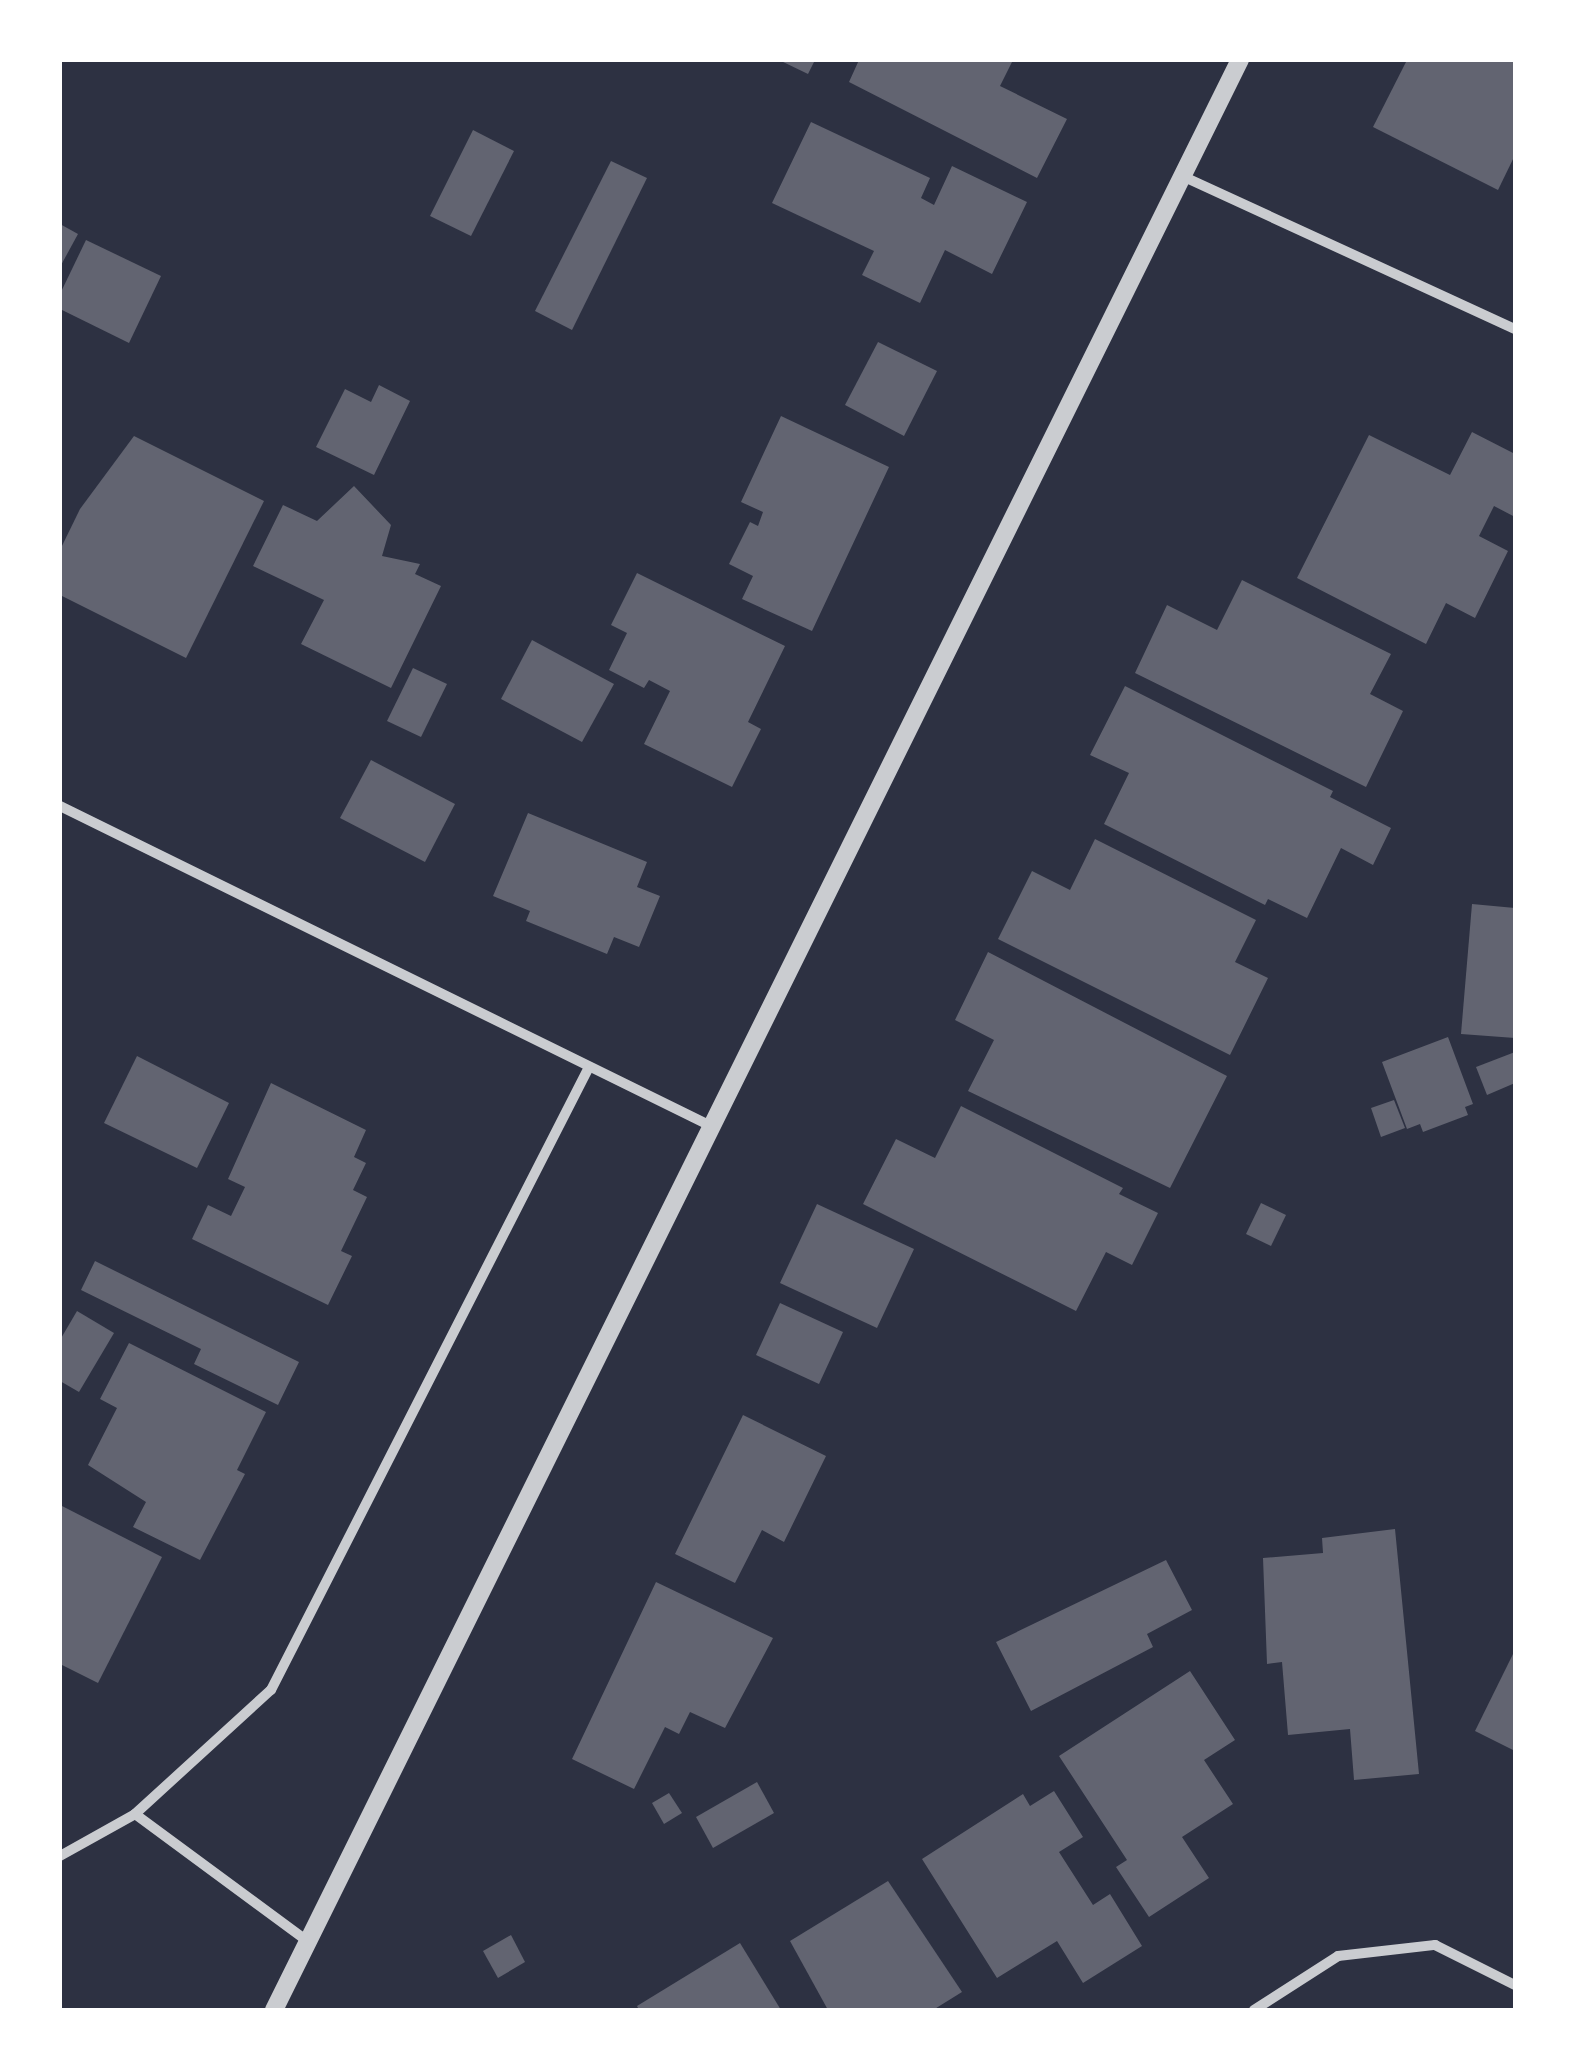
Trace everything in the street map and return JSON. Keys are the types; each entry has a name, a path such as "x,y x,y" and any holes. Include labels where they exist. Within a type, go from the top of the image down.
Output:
{"street":[{"path":"274,2010 709,1125 1240,60"},
{"path":"1180,175 1515,329"},
{"path":"60,806 709,1125"},
{"path":"60,1856 135,1814 271,1690 588,1067"},
{"path":"135,1814 307,1941"},
{"path":"1254,2010 1338,1956 1435,1945 1515,1985"}],"building":[{"path":"779,60 815,60 808,74"},
{"path":"859,60 1013,60 1000,86 1067,119 1037,178 849,82"},
{"path":"1407,60 1515,62 1515,155 1498,190 1373,127"},
{"path":"811,122 930,178 921,198 934,205 952,166 1027,202 992,274 945,250 920,303 862,275 874,251 772,203"},
{"path":"473,130 514,151 471,236 430,216"},
{"path":"611,161 647,178 572,330 535,311"},
{"path":"60,224 78,234 60,267"},
{"path":"86,240 161,276 129,343 60,309 60,294"},
{"path":"878,342 937,371 904,436 845,405"},
{"path":"379,385 410,401 374,475 316,447 345,389 371,402"},
{"path":"781,416 889,467 812,631 742,599 753,576 729,564 750,522 758,526 763,512 741,502"},
{"path":"1472,432 1515,454 1515,517 1494,506 1479,536 1508,551 1475,618 1446,603 1426,644 1297,578 1369,435 1450,475"},
{"path":"134,436 264,501 186,658 60,595 60,550 80,509"},
{"path":"354,486 391,525 382,556 420,564 415,574 441,586 391,688 301,644 324,600 253,566 283,505 317,521"},
{"path":"637,573 785,646 748,722 761,729 732,787 644,744 670,691 649,680 644,688 609,670 627,633 611,625"},
{"path":"1242,580 1391,654 1370,694 1403,711 1366,787 1135,673 1167,605 1217,630"},
{"path":"532,640 614,684 582,742 501,699"},
{"path":"413,668 447,684 421,737 387,721"},
{"path":"1125,686 1333,791 1330,797 1391,828 1373,865 1341,848 1307,918 1268,899 1265,905 1104,824 1129,773 1090,755"},
{"path":"371,760 455,804 425,862 340,818"},
{"path":"528,813 647,862 637,887 660,896 639,947 614,937 607,954 526,921 530,911 493,896"},
{"path":"1095,839 1256,920 1235,962 1268,978 1230,1055 998,939 1032,871 1070,890"},
{"path":"1472,904 1515,908 1515,1038 1461,1034"},
{"path":"988,952 1227,1076 1170,1188 968,1091 994,1040 955,1020"},
{"path":"1448,1037 1473,1104 1465,1107 1468,1115 1423,1132 1420,1124 1407,1129 1382,1062"},
{"path":"1515,1052 1515,1083 1487,1095 1476,1067"},
{"path":"137,1056 229,1103 197,1168 104,1123"},
{"path":"271,1083 366,1130 354,1157 366,1163 353,1190 367,1197 341,1251 352,1256 328,1305 192,1239 208,1205 231,1216 245,1187 228,1179"},
{"path":"1394,1100 1405,1128 1381,1137 1371,1108"},
{"path":"961,1106 1123,1188 1119,1194 1158,1213 1132,1265 1106,1252 1076,1311 863,1204 896,1139 935,1158"},
{"path":"1261,1203 1286,1215 1271,1246 1246,1234"},
{"path":"817,1204 914,1249 877,1328 780,1283"},
{"path":"95,1261 299,1362 278,1405 194,1364 201,1349 81,1290"},
{"path":"780,1303 843,1332 819,1384 756,1355"},
{"path":"77,1311 114,1333 79,1392 60,1381 60,1340"},
{"path":"129,1343 266,1412 237,1470 245,1474 200,1560 133,1527 146,1502 88,1465 117,1408 100,1399"},
{"path":"743,1415 826,1456 784,1542 762,1530 735,1583 675,1554"},
{"path":"60,1505 162,1557 98,1683 60,1664"},
{"path":"1395,1529 1419,1774 1354,1780 1350,1729 1288,1735 1282,1662 1267,1664 1263,1558 1323,1553 1322,1538"},
{"path":"1166,1560 1192,1610 1147,1634 1153,1647 1031,1711 996,1642"},
{"path":"656,1582 773,1638 725,1728 690,1712 679,1734 665,1727 634,1789 572,1759"},
{"path":"1515,1650 1515,1751 1475,1731"},
{"path":"1190,1671 1235,1740 1204,1760 1233,1804 1182,1837 1209,1878 1149,1917 1116,1867 1127,1860 1059,1756"},
{"path":"757,1782 774,1813 713,1848 696,1817"},
{"path":"1054,1791 1083,1837 1059,1852 1093,1905 1110,1894 1142,1946 1083,1983 1057,1941 997,1978 922,1859 1023,1794 1030,1806"},
{"path":"669,1793 682,1813 664,1824 652,1803"},
{"path":"888,1881 962,1992 933,2010 828,2010 790,1941"},
{"path":"511,1935 525,1962 498,1978 483,1951"},
{"path":"740,1943 781,2010 639,2010 637,2006"}]}
